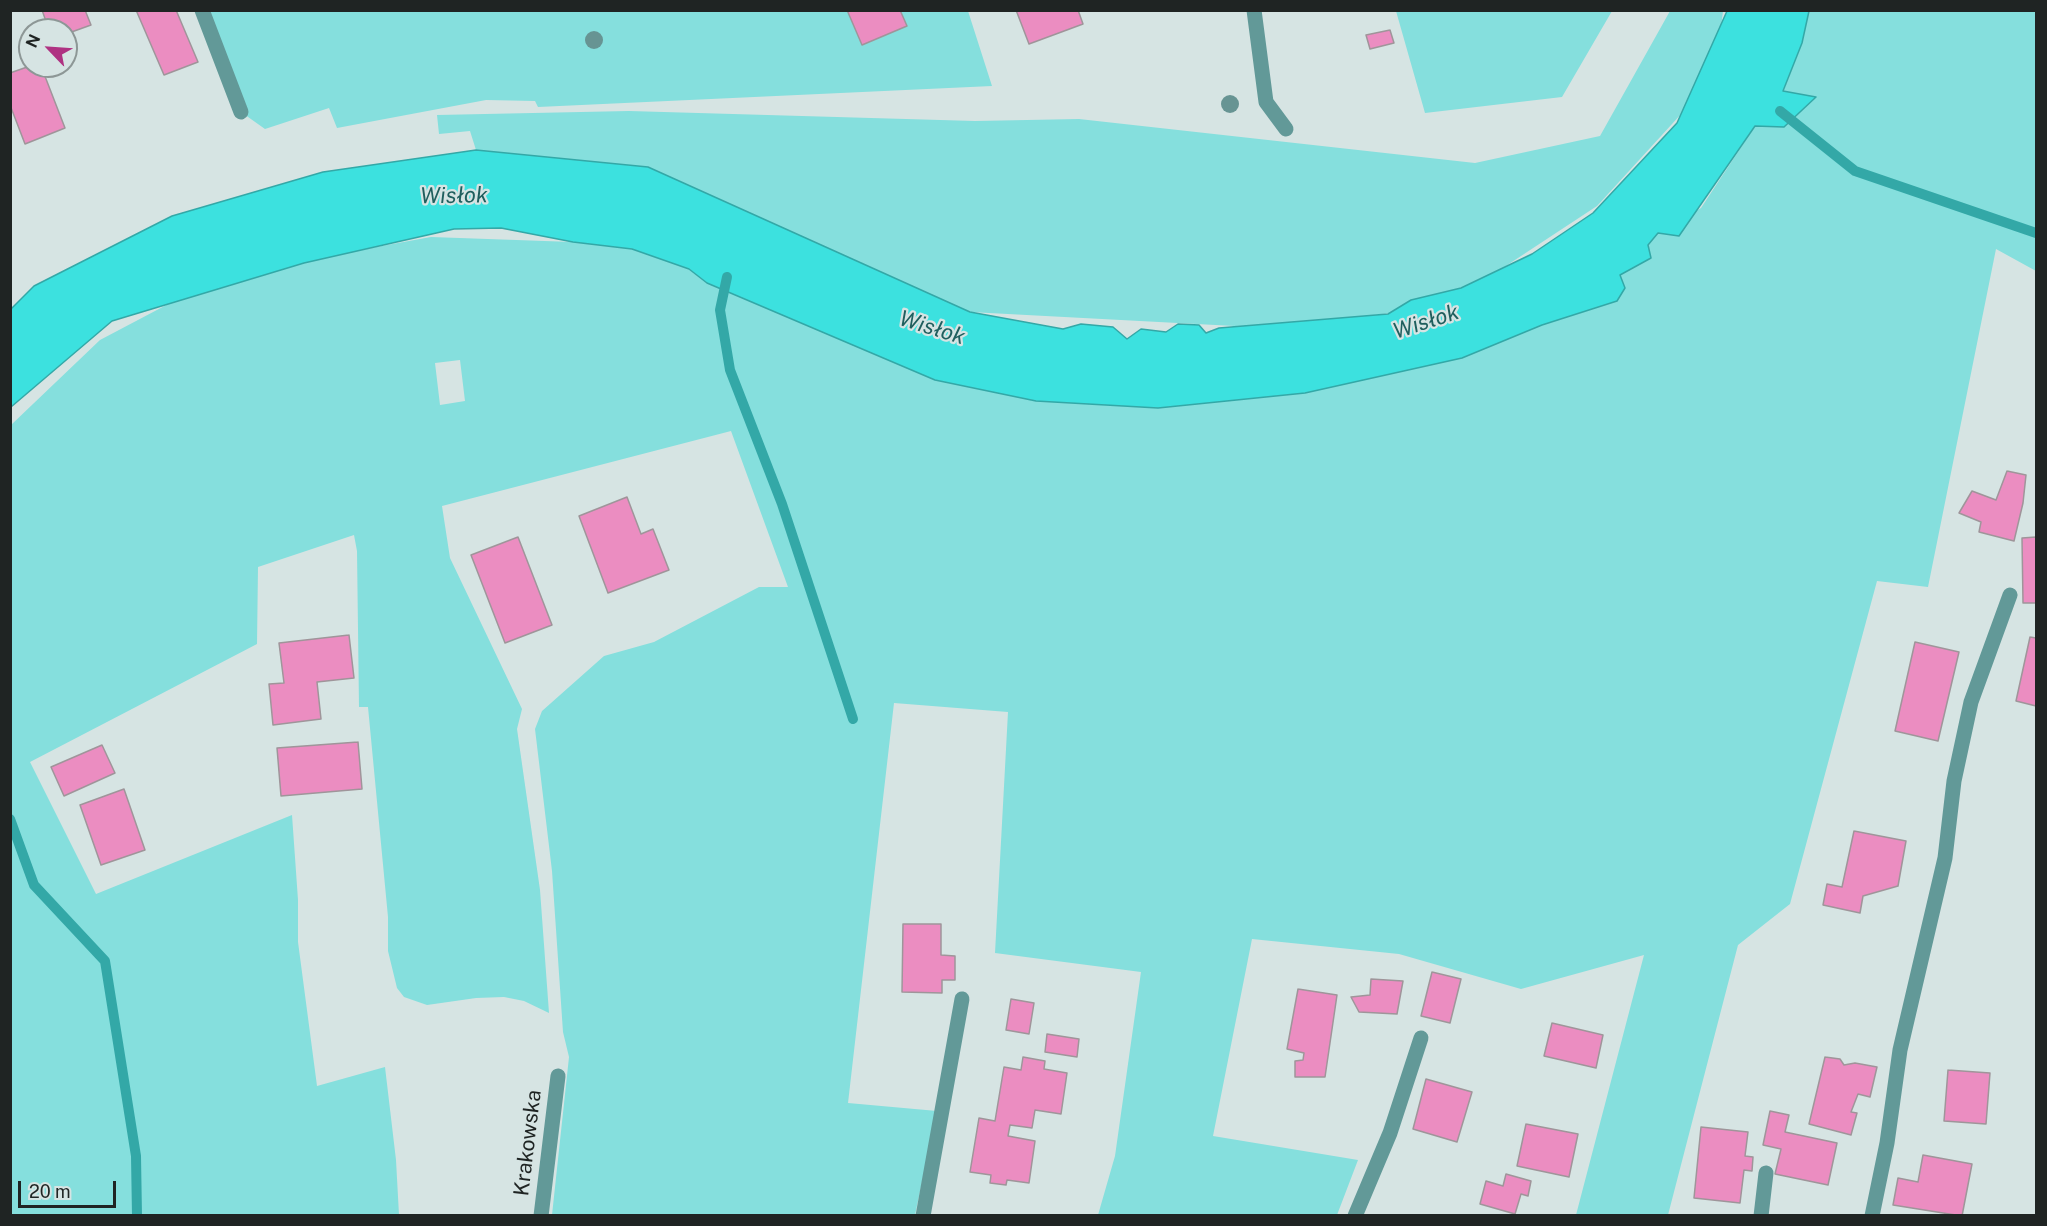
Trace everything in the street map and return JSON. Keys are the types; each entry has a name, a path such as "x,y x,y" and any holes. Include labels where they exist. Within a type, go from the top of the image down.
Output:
{"street":[{"path":"202,10 241,112"},
{"path":"1254,10 1266,102 1286,129"},
{"path":"1872,1215 1887,1143 1900,1050 1945,858 1954,780 1971,702 2010,595"},
{"path":"923,1215 962,999"},
{"path":"1355,1215 1390,1133 1421,1038"},
{"name":"Krakowska","path":"541,1215 558,1076"},
{"path":"1761,1215 1766,1173"}],"shaded area":[{"path":"1396,10 1612,11 1562,97 1425,113"},
{"path":"202,11 968,11 992,86 538,107 535,101 486,100 337,128 329,108 265,129 241,112"},
{"path":"1670,11 1723,11 1715,77 1597,206 1445,306 1272,328 970,312 648,167 476,150 470,131 439,134 437,115 629,111 975,121 1079,119 1475,163 1600,136"},
{"path":"1809,11 2036,11 2036,271 1996,249 1928,587 1877,581 1790,904 1738,945 1668,1215 1576,1215 1644,955 1521,989 1399,954 1252,939 1213,1136 1358,1160 1337,1215 1098,1215 1115,1156 1141,972 995,953 1008,712 894,703 848,1103 937,1111 915,1215 552,1215 569,1057 563,1032 552,871 535,729 542,711 604,656 654,642 759,587 788,587 731,431 442,506 450,558 522,709 517,729 540,890 549,1013 524,1001 504,997 476,998 427,1005 404,997 397,988 388,951 388,917 368,707 359,707 357,551 354,535 258,567 257,644 30,762 96,894 292,815 298,900 298,942 317,1086 385,1067 396,1160 399,1215 11,1216 11,425 100,340 210,282 376,247 431,237 573,242 632,249 689,269 707,283 935,380 1036,401 1158,408 1305,393 1542,325 1617,301 1620,275 1651,258 1648,245 1658,233 1701,208 1755,126 1784,127 1816,97 1783,92 1802,43","holes":["460,360 465,401 440,405 435,363"]}],"water":[{"name":"Wisłok","path":"1727,11 1809,11 1802,43 1783,91 1816,97 1784,127 1755,126 1679,236 1658,233 1648,245 1651,258 1620,275 1625,288 1617,301 1542,325 1462,358 1305,393 1158,408 1036,401 935,380 707,283 689,269 632,249 573,242 501,228 454,229 304,263 112,321 11,407 11,309 34,286 172,216 323,172 476,150 648,167 970,312 1063,329 1081,324 1113,327 1127,339 1141,329 1166,332 1178,324 1199,325 1206,333 1219,328 1388,314 1411,300 1461,288 1532,254 1593,213 1677,123"}],"building":[{"path":"42,10 85,10 91,25 78,30 78,18 45,18"},
{"path":"136,10 176,10 198,62 164,75"},
{"path":"847,10 900,10 907,26 862,45"},
{"path":"1016,10 1078,10 1083,24 1029,44"},
{"path":"1390,30 1394,43 1370,49 1366,35"},
{"path":"18,70 18,78 46,78 65,128 25,144 10,105 10,73"},
{"path":"2007,471 2026,475 2023,503 2014,541 1979,532 1981,522 1959,513 1972,491 1996,500"},
{"path":"627,497 641,534 653,529 669,570 608,593 579,516"},
{"path":"518,537 552,625 505,643 471,555"},
{"path":"2036,537 2036,603 2023,603 2022,538"},
{"path":"349,635 354,678 317,682 321,719 273,725 269,684 284,683 279,643"},
{"path":"2030,637 2036,638 2036,706 2016,701"},
{"path":"1915,642 1959,652 1938,741 1895,731"},
{"path":"358,742 362,789 281,796 277,748"},
{"path":"102,745 115,773 64,796 51,767"},
{"path":"124,789 145,850 101,865 80,805"},
{"path":"1854,831 1906,841 1898,886 1863,896 1860,913 1823,905 1827,884 1842,887"},
{"path":"903,924 941,924 941,955 955,956 955,980 942,980 942,993 902,992"},
{"path":"1432,972 1461,979 1450,1023 1421,1016"},
{"path":"1371,979 1403,981 1397,1014 1359,1012 1351,997 1370,995"},
{"path":"1298,989 1337,995 1325,1077 1295,1077 1295,1061 1303,1060 1304,1053 1287,1049"},
{"path":"1011,999 1034,1003 1029,1034 1006,1030"},
{"path":"1552,1023 1603,1035 1596,1068 1544,1056"},
{"path":"1047,1034 1079,1039 1077,1057 1045,1052"},
{"path":"1023,1057 1045,1061 1044,1069 1067,1073 1061,1114 1035,1110 1032,1128 1010,1125 1008,1136 1035,1141 1029,1183 1007,1180 1006,1185 990,1183 991,1175 970,1172 979,1118 995,1121 1004,1067 1021,1070"},
{"path":"1825,1057 1840,1059 1844,1065 1855,1063 1877,1067 1870,1097 1858,1094 1851,1112 1857,1113 1851,1135 1809,1124"},
{"path":"1948,1070 1990,1073 1986,1124 1944,1121"},
{"path":"1426,1079 1472,1092 1457,1142 1413,1129"},
{"path":"1770,1111 1789,1115 1785,1132 1837,1143 1828,1185 1775,1174 1781,1149 1763,1145"},
{"path":"1526,1124 1578,1134 1569,1177 1517,1166"},
{"path":"1701,1127 1748,1132 1745,1156 1753,1157 1752,1171 1744,1170 1740,1203 1694,1198"},
{"path":"1923,1155 1972,1164 1962,1216 1893,1205 1898,1178 1918,1182"},
{"path":"1506,1174 1531,1181 1528,1196 1521,1194 1515,1214 1480,1204 1486,1181 1503,1186"}],"waterway":[{"path":"1780,111 1855,171 2036,233"},
{"path":"727,277 720,310 730,370 782,504 853,719"},
{"path":"10,819 34,885 105,961 136,1156 137,1216"}]}
